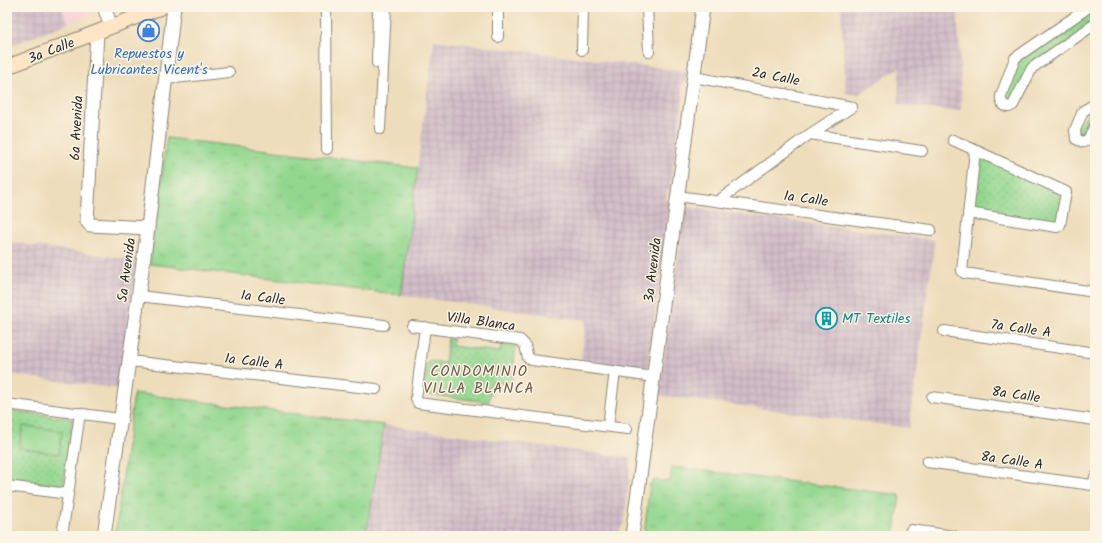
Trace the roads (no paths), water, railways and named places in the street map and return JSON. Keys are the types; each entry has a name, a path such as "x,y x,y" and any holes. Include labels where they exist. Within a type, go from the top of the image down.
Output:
{"main road":[{"name":"3a Calle","path":"7,68 162,7"}],"street":[{"path":"104,7 111,26"},
{"name":"5a Avenida","path":"104,536 148,228 174,7"},
{"path":"326,7 327,149"},
{"path":"378,7 378,129 386,7"},
{"path":"498,7 498,37"},
{"path":"582,50 583,7"},
{"path":"647,7 649,52"},
{"name":"3a Avenida","path":"632,536 694,77 702,7"},
{"path":"1089,7 1015,58 1001,96 1003,105 1009,107 1013,105 1032,68 1095,24"},
{"name":"6a Avenida","path":"97,32 87,221 90,225 148,228"},
{"path":"166,79 229,72"},
{"name":"2a Calle","path":"694,77 852,107 810,134"},
{"path":"1095,104 1083,111 1075,130 1076,139 1083,142 1088,140 1095,126"},
{"path":"718,201 810,134 922,151"},
{"path":"953,140 1066,192 1060,225 1057,227 968,213"},
{"path":"975,151 961,268 964,273 1095,292"},
{"name":"1a Calle","path":"677,196 931,230"},
{"name":"1a Calle","path":"139,296 384,325"},
{"name":"Villa Blanca","path":"412,326 520,340 524,344 527,357 531,360 654,377"},
{"name":"Villa Blanca","path":"425,327 416,398 418,403 627,429"},
{"name":"7a Calle A","path":"944,331 1095,353"},
{"name":"1a Calle A","path":"130,361 376,389"},
{"path":"608,426 614,372"},
{"name":"8a Calle","path":"932,397 1095,420"},
{"path":"7,404 120,419"},
{"path":"62,536 80,413"},
{"name":"8a Calle A","path":"928,462 1093,481"},
{"path":"7,486 68,494"},
{"path":"911,530 927,534 954,536"}],"place":[{"name":"Repuestos y Lubricantes Vicent's","path":"149,31"},
{"name":"MT Textiles","path":"826,318"}],"district":[{"name":"CONDOMINIO VILLA BLANCA","path":"479,380"}]}
